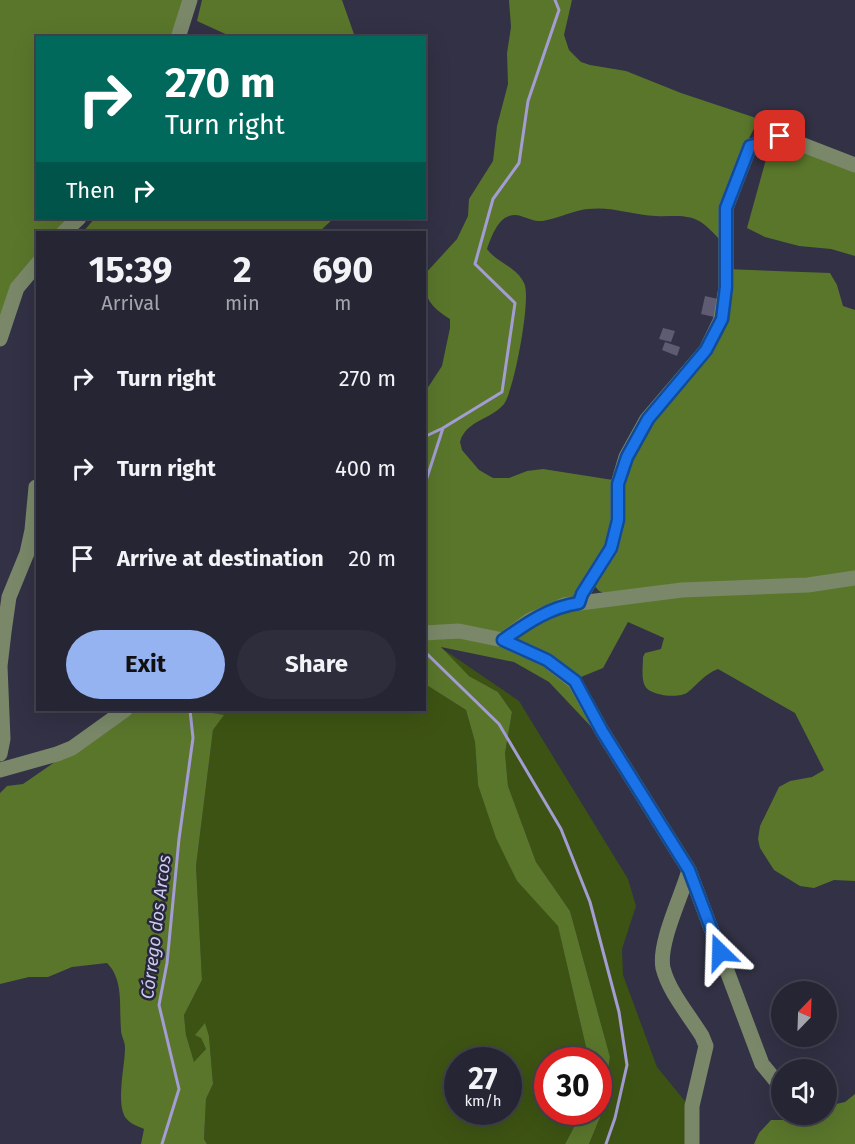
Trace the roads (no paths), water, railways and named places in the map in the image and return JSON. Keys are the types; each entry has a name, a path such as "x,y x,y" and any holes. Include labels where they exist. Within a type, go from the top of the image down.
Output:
{"street":[{"path":"179,36 190,0"},
{"path":"579,603 582,594 611,548 618,520 618,484 627,457 648,419 706,350 722,319 726,287 726,208 750,146 771,141 780,136 855,165"},
{"path":"65,231 78,219"},
{"path":"0,339 17,288 36,265"},
{"path":"0,754 0,666 4,632 9,597 27,553 32,530 36,487"},
{"path":"503,640 530,621 564,605 682,591 808,585 855,578"},
{"path":"426,633 459,631 503,640 547,660 575,681 602,731 689,870 762,1064 771,1075"},
{"path":"0,770 72,748 124,711"},
{"path":"689,870 664,945 663,966 668,983 702,1036 705,1046 692,1106 692,1144"}],"waterway":[{"name":"Córrego dos Arcos","path":"426,436 502,392 515,303 475,264 493,199 519,163 528,101 559,10 555,0"},
{"path":"426,481 443,428"},
{"path":"426,653 499,724 561,829 590,902 619,1012 627,1065 615,1118 606,1144"},
{"name":"Córrego dos Arcos","path":"162,1144 179,1089 159,1005 167,963 179,839 193,738 190,711"}]}
